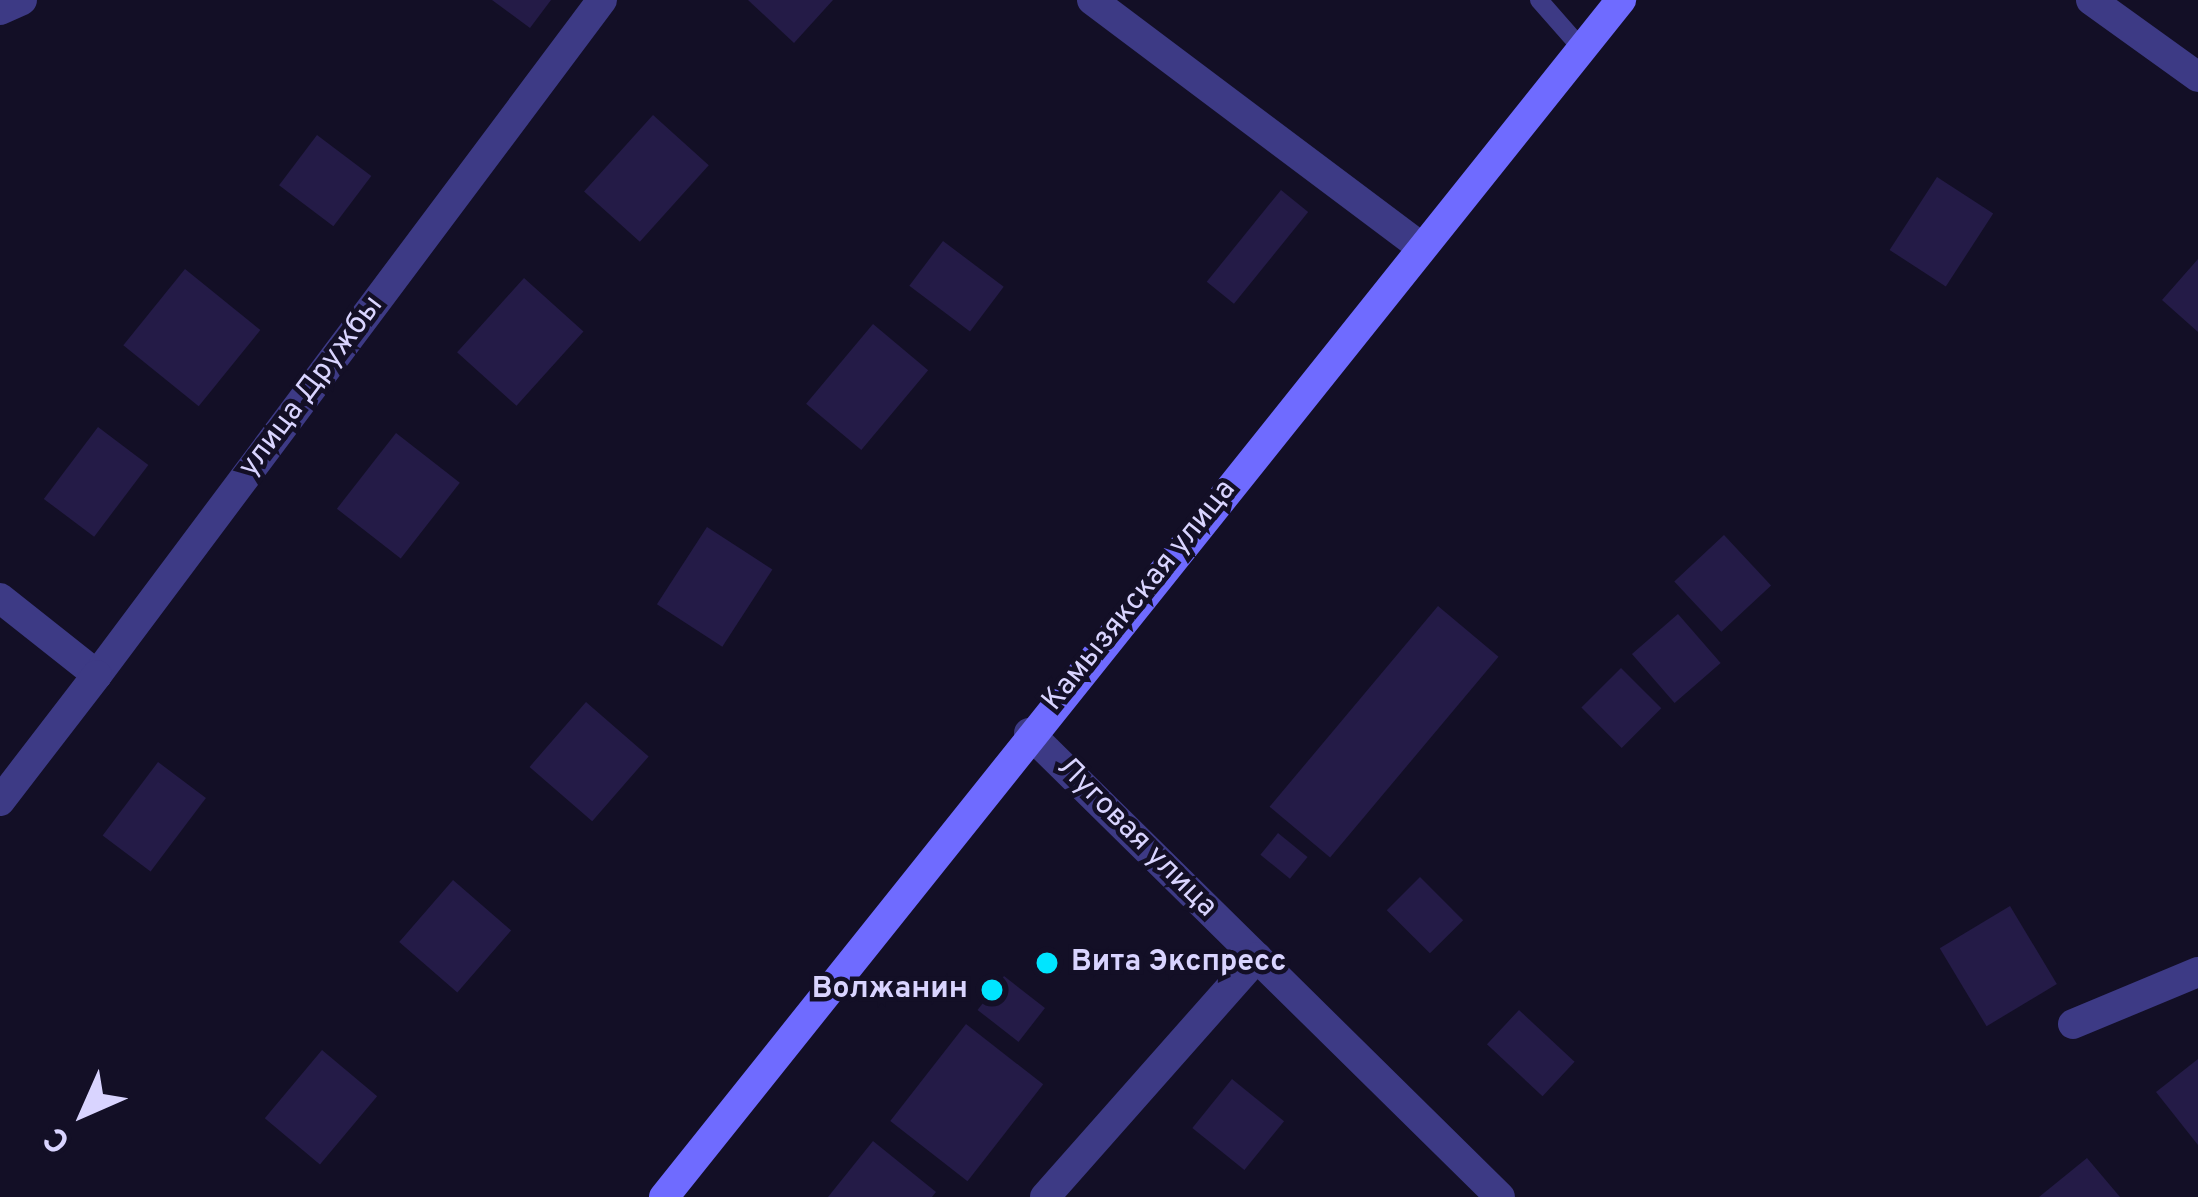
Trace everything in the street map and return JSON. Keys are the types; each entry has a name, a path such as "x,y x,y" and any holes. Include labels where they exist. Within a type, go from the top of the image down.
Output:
{"main road":[{"name":"Камызякская улица","path":"664,1197 1029,733 1621,0"}],"street":[{"path":"0,10 22,0"},
{"name":"улица Дружбы","path":"0,801 602,0"},
{"path":"1092,0 1421,248"},
{"path":"2091,0 2198,77"},
{"path":"0,598 97,675"},
{"name":"Луговая улица","path":"1029,733 1500,1197"},
{"path":"1045,1197 1257,957"},
{"path":"2073,1024 2198,971"}],"lane":[{"path":"1539,0 1582,49"}],"building":[{"path":"492,0 551,0 530,28"},
{"path":"748,0 833,0 794,43"},
{"path":"653,115 709,165 640,242 584,192"},
{"path":"317,135 371,176 333,226 279,185"},
{"path":"1937,177 1993,213 1946,286 1890,250"},
{"path":"1281,190 1308,212 1234,304 1207,282"},
{"path":"943,241 1004,287 970,331 909,286"},
{"path":"2198,259 2198,332 2162,300"},
{"path":"185,269 260,330 199,406 123,345"},
{"path":"524,278 583,332 517,406 457,352"},
{"path":"873,324 928,370 861,450 806,404"},
{"path":"98,427 148,465 94,537 44,499"},
{"path":"396,433 460,483 401,559 337,509"},
{"path":"707,527 772,569 722,647 657,604"},
{"path":"1724,535 1771,585 1721,632 1674,581"},
{"path":"1438,606 1499,657 1330,857 1270,807"},
{"path":"1678,614 1721,663 1675,703 1632,654"},
{"path":"1621,668 1661,708 1622,748 1581,708"},
{"path":"586,702 649,756 592,821 530,767"},
{"path":"158,762 206,798 151,872 103,835"},
{"path":"1278,833 1308,857 1290,879 1260,855"},
{"path":"1420,877 1463,920 1430,953 1387,910"},
{"path":"453,880 511,931 457,992 399,942"},
{"path":"2010,906 2057,984 1987,1026 1940,948"},
{"path":"1004,976 1045,1008 1019,1042 978,1010"},
{"path":"1519,1010 1575,1062 1543,1096 1487,1044"},
{"path":"966,1024 1043,1084 967,1181 890,1121"},
{"path":"322,1050 377,1096 320,1164 265,1118"},
{"path":"2198,1059 2198,1145 2156,1092"},
{"path":"1232,1079 1284,1121 1244,1170 1192,1128"},
{"path":"873,1141 936,1192 932,1197 828,1197"},
{"path":"2087,1158 2120,1197 2039,1197"}],"place":[{"name":"Вита Экспресс","path":"1047,963"},
{"name":"Волжанин","path":"992,990"}]}
